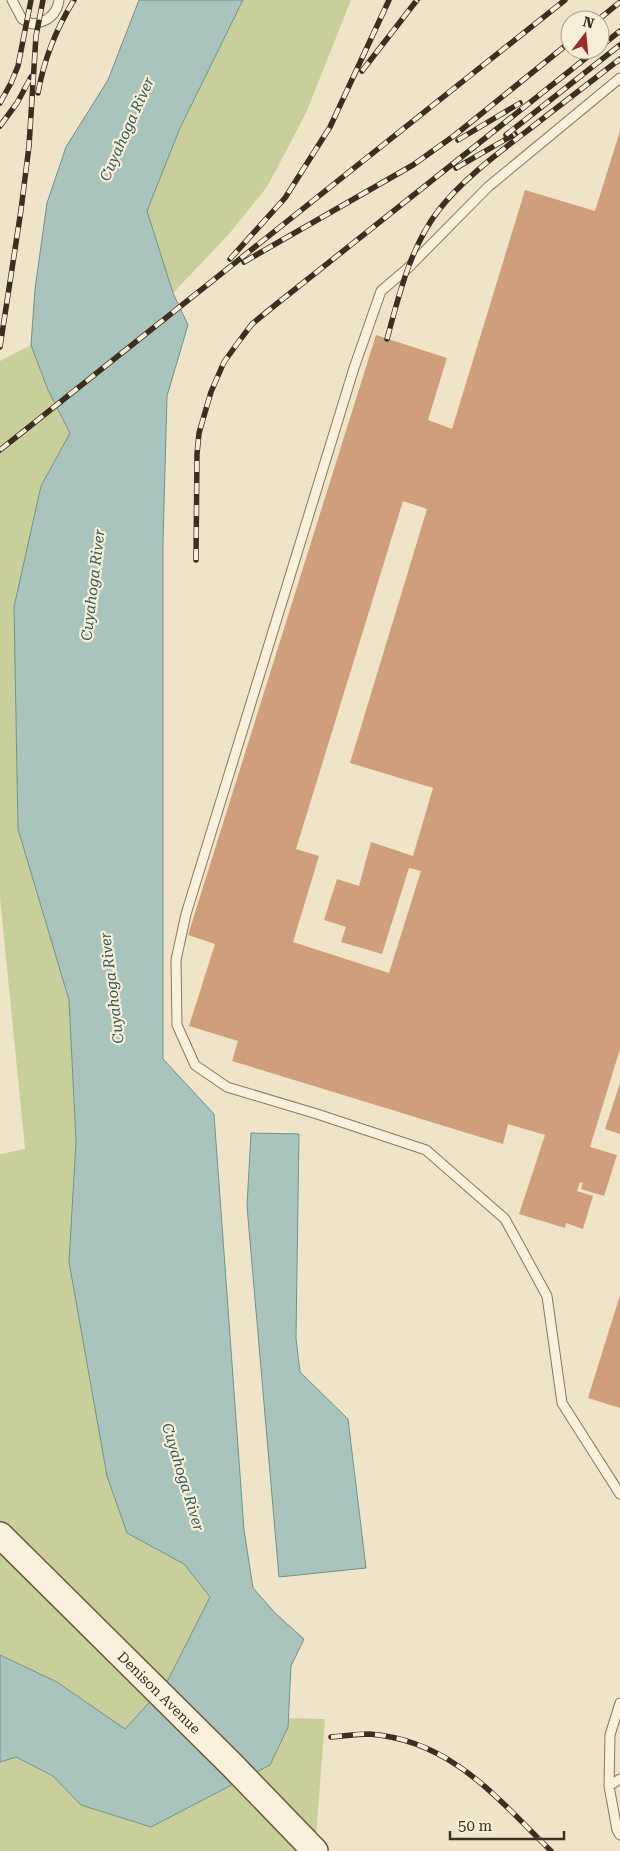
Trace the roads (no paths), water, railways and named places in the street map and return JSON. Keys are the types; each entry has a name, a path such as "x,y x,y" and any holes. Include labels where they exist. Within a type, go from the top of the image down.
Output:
{"main road":[{"name":"Denison Avenue","path":"0,1535 231,1764 315,1851"}],"lane":[{"path":"12,0 22,19 32,24 50,18 56,10 59,0"},
{"path":"620,78 488,187 408,268 381,291 354,368 189,904 176,960 177,1026 195,1066 227,1087 426,1150 505,1219 547,1296 562,1403 620,1494"},
{"path":"620,1703 610,1735 609,1786 617,1830 620,1835"},
{"path":"609,1786 620,1779"}],"water":[{"name":"Cuyahoga River","path":"139,0 243,0 180,128 147,211 173,293 188,325 167,396 163,542 163,1059 214,1114 244,1530 253,1588 276,1614 304,1639 291,1666 288,1727 270,1765 151,1827 81,1805 53,1776 16,1757 0,1762 0,1655 57,1682 125,1729 166,1684 210,1597 184,1564 127,1533 107,1476 69,1262 76,1141 69,1000 18,829 14,607 41,486 70,433 48,390 31,345 35,289 47,203 66,147 108,80"},
{"path":"251,1133 299,1134 296,1338 300,1372 348,1419 366,1568 279,1577 247,1206"}],"railway":[{"path":"0,103 18,66 31,0"},
{"path":"0,347 29,146 36,36 43,0"},
{"path":"38,93 51,45 74,0"},
{"path":"230,259 285,198 330,127 389,0"},
{"path":"362,71 417,0"},
{"path":"0,450 565,0"},
{"path":"610,10 620,2"},
{"path":"610,39 620,31"},
{"path":"506,135 620,45"},
{"path":"244,262 413,165 455,135 560,50"},
{"path":"545,117 620,59"},
{"path":"196,560 197,454 199,433 211,392 224,362 252,324 583,60"},
{"path":"0,126 17,103 31,77"},
{"path":"458,140 520,103"},
{"path":"387,339 406,272 420,240 438,211 449,197 476,171 550,113"},
{"path":"456,168 515,134"},
{"path":"331,1737 369,1734 398,1739 424,1747 471,1775 551,1851"}]}
